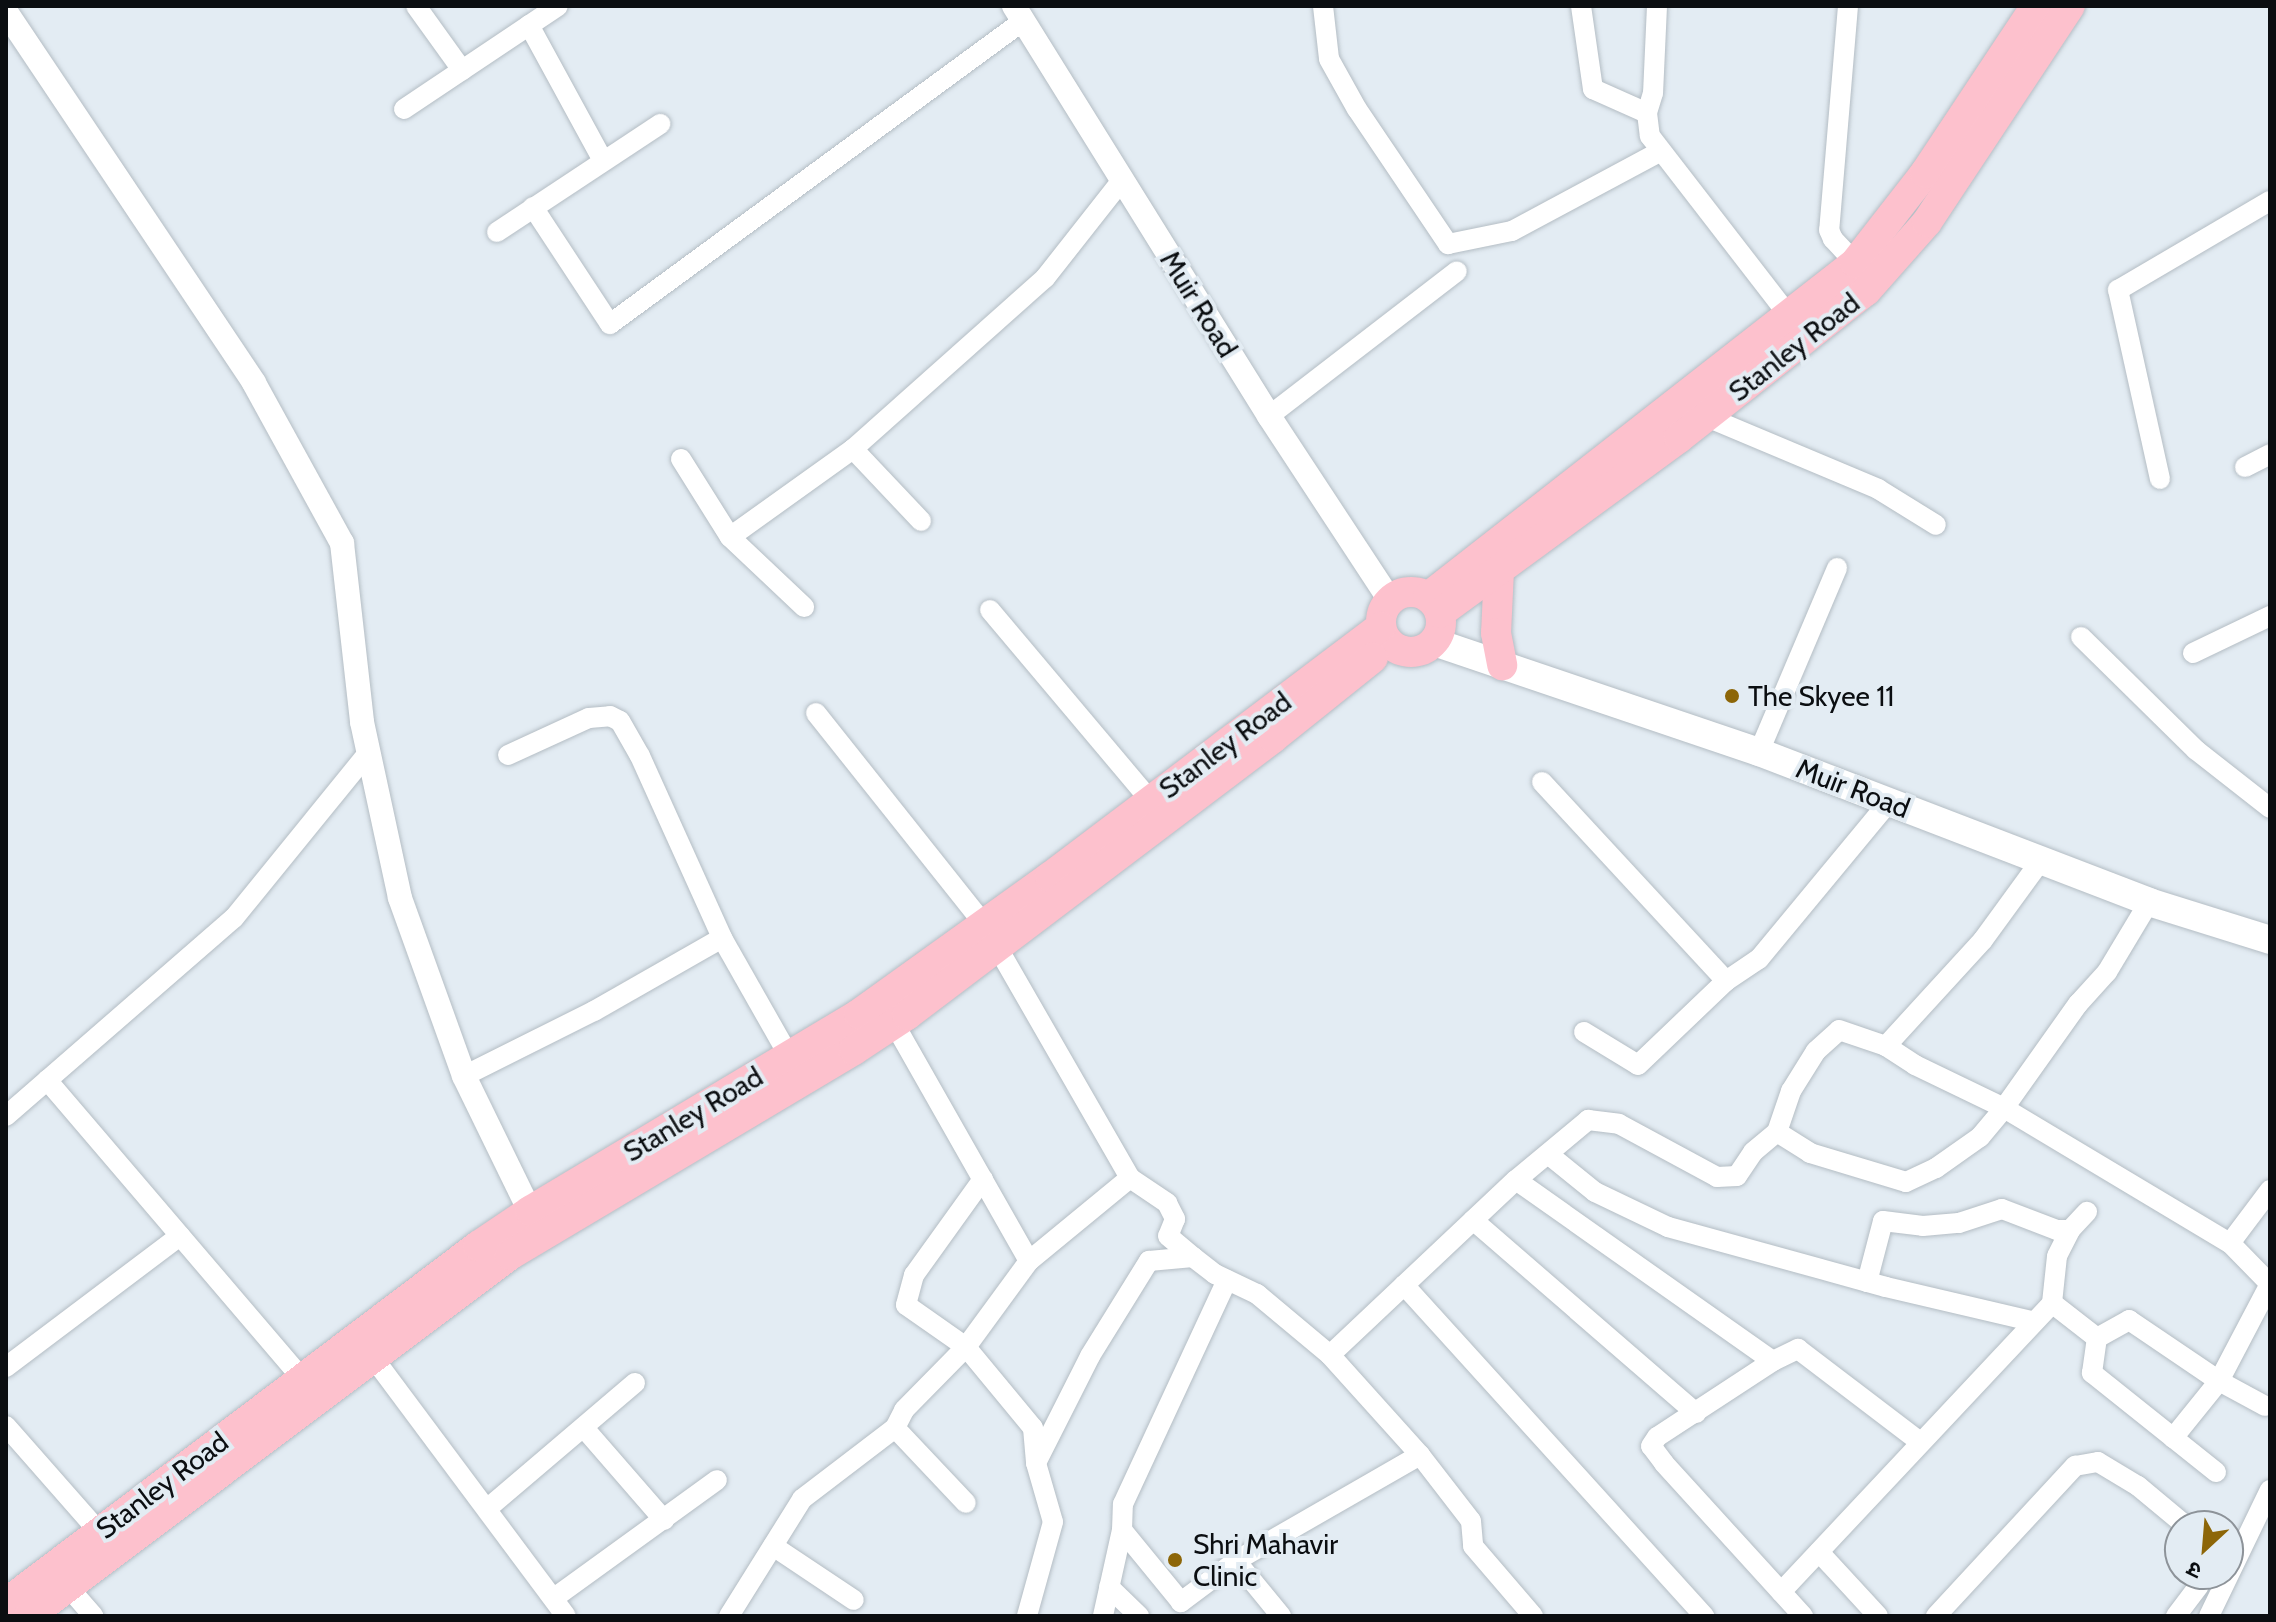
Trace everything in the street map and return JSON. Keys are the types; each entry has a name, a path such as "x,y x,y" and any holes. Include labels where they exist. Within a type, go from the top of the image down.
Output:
{"main road":[{"name":"Stanley Road","path":"1434,617 1855,263 1925,173 2036,6"},
{"name":"Stanley Road","path":"1434,617 1707,417 1866,291 1889,268 1963,171 2070,6"},
{"path":"1499,570 1496,633 1502,665"},
{"path":"1408,591 1434,617 1417,652 1407,652 1387,623 1408,591"},
{"name":"Muir Road","path":"1434,617 1502,665 1759,752 2149,902 2270,940"},
{"name":"Stanley Road","path":"6,1603 107,1542 372,1356 536,1223 894,1023 990,935 1151,801 1387,623"},
{"name":"Stanley Road","path":"29,1616 69,1588 107,1542 352,1339 536,1223 789,1056 990,935 1273,738 1387,623"}],"street":[{"path":"416,6 462,70"},
{"path":"404,109 558,6"},
{"path":"1323,6 1329,59 1357,109 1448,244 1512,231 1661,151"},
{"path":"1581,6 1593,89 1647,113"},
{"path":"1657,6 1653,93 1647,113 1650,136 1790,317"},
{"path":"1848,6 1829,230 1833,239 1855,263"},
{"path":"6,12 254,383 342,543 369,752 400,898 464,1076 536,1223"},
{"path":"533,207 610,324 1018,13"},
{"name":"Muir Road","path":"1018,13 1269,416 1387,623"},
{"path":"529,25 603,161"},
{"path":"497,232 660,124"},
{"path":"730,537 853,449 1045,278 1122,180"},
{"path":"2160,479 2118,290 2270,201"},
{"path":"1269,416 1457,271"},
{"path":"1707,417 1878,489 1936,525"},
{"path":"853,449 921,521"},
{"path":"2245,467 2270,454"},
{"path":"681,459 730,537 804,607"},
{"path":"1759,752 1837,568"},
{"path":"990,610 1151,801"},
{"path":"2193,653 2270,616"},
{"path":"2081,637 2196,750 2270,808"},
{"path":"816,713 990,935 1130,1178 1167,1203 1175,1219 1168,1236 1227,1280 1257,1294 1330,1355 1420,1455 1471,1521 1473,1546 1533,1616"},
{"path":"508,755 589,718 610,716 620,721 640,756 722,938 789,1056"},
{"path":"6,1116 234,918 369,752"},
{"path":"1542,782 1726,981"},
{"path":"1584,1032 1638,1065 1726,981 1759,959 1889,802"},
{"path":"1886,1046 1983,940 2042,859"},
{"path":"1777,1132 1810,1153 1906,1182 1936,1168 1980,1137 2004,1108 2078,1004 2107,972 2149,902"},
{"path":"464,1076 594,1011 722,938"},
{"path":"894,1023 1029,1261"},
{"path":"1330,1355 1516,1180 1588,1120 1619,1124 1717,1177 1737,1176 1753,1152 1777,1132 1791,1091 1816,1051 1839,1030 1886,1046 1915,1065 2004,1108 2230,1243 2270,1284 2219,1381 2173,1438"},
{"path":"47,1080 302,1379"},
{"path":"1548,1154 1595,1192 1668,1227 1867,1282 2031,1321"},
{"path":"729,1616 802,1499 895,1428 904,1410 966,1347 1029,1261 1130,1178"},
{"path":"983,1179 914,1275 906,1305 966,1347 1033,1428 1036,1463 1053,1522 1027,1616"},
{"path":"1516,1180 1773,1361"},
{"path":"2230,1243 2270,1190"},
{"path":"1867,1282 1883,1221 1923,1226 1959,1223 2002,1209 2057,1230 2070,1230"},
{"path":"1781,1592 2031,1321 2052,1303 2057,1256 2070,1230 2087,1212"},
{"path":"1473,1220 1696,1413"},
{"path":"6,1367 180,1236"},
{"path":"1036,1463 1090,1356 1122,1310 1149,1261 1193,1257"},
{"path":"1103,1616 1122,1530 1123,1504 1227,1280"},
{"path":"1404,1285 1704,1616"},
{"path":"2052,1303 2097,1338"},
{"path":"2097,1338 2129,1320 2219,1381 2265,1406"},
{"path":"2097,1338 2092,1373 2216,1472"},
{"path":"1803,1616 1651,1446 1657,1437 1773,1361 1798,1349 1920,1442"},
{"path":"372,1356 566,1616"},
{"path":"488,1508 635,1383"},
{"path":"6,1426 107,1542"},
{"path":"584,1428 664,1520"},
{"path":"895,1428 966,1503"},
{"path":"1122,1530 1181,1602 1236,1561 1420,1455"},
{"path":"1936,1616 2075,1466 2098,1462 2138,1486 2167,1510"},
{"path":"554,1598 717,1480"},
{"path":"2209,1616 2270,1490"},
{"path":"773,1546 854,1600"},
{"path":"1819,1552 1878,1616"},
{"path":"1236,1561 1281,1616"},
{"path":"1109,1587 1139,1616"},
{"path":"69,1588 93,1616"},
{"path":"2176,1616 2196,1590"}],"place":[{"name":"The Skyee 11","path":"1732,696"},
{"name":"Shri Mahavir Clinic","path":"1175,1560"}]}
